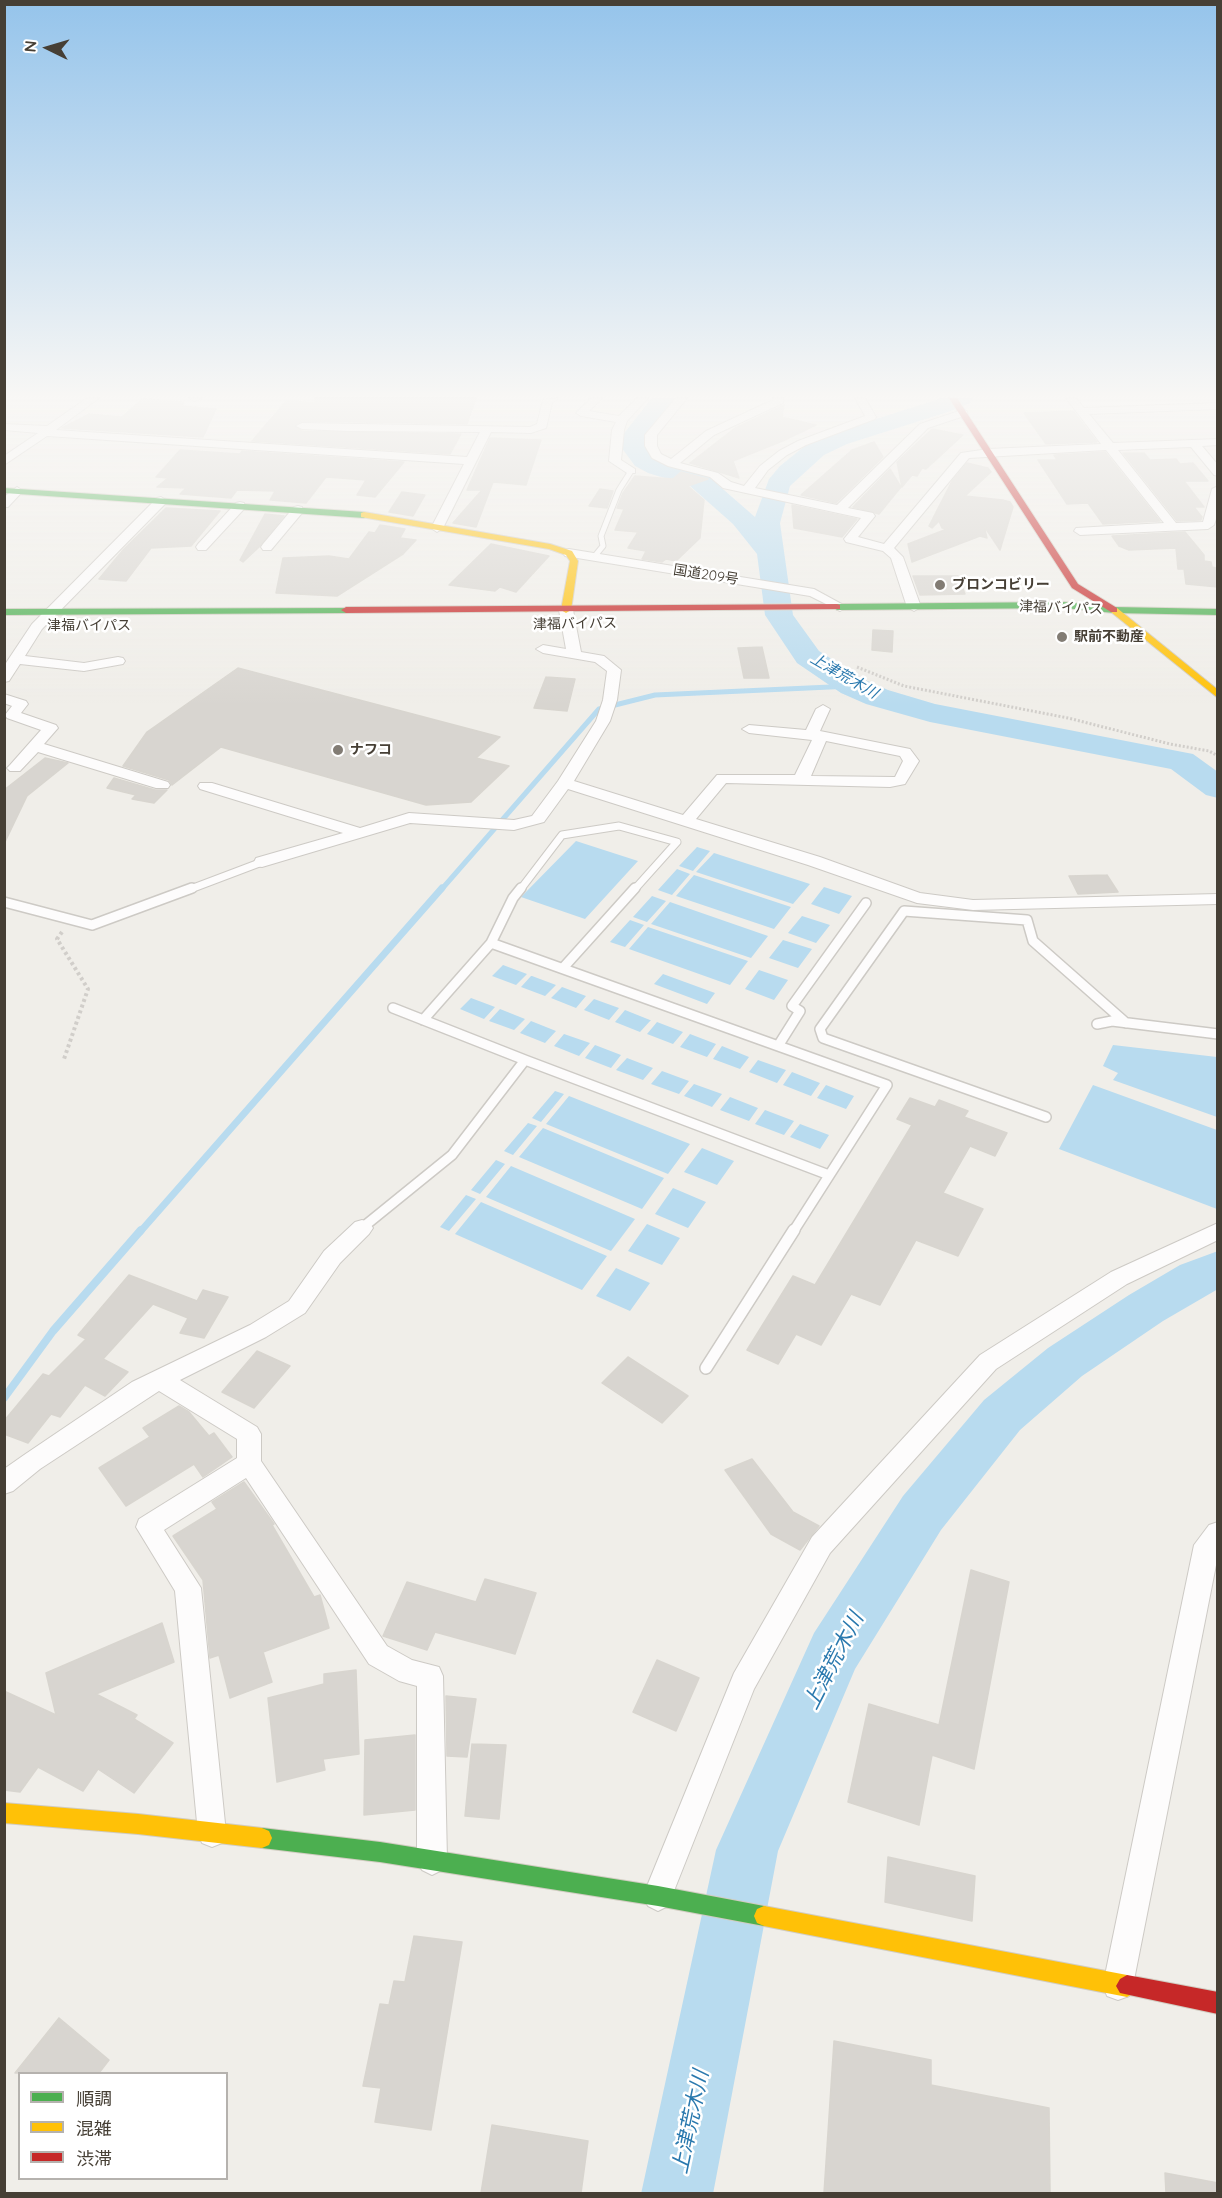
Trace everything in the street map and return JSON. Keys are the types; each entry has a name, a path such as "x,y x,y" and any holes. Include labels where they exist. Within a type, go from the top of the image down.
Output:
{"main road":[{"path":"155,501 378,517 550,547 569,553 574,561 568,621"},
{"path":"1020,501 1075,586 1114,610 1218,695"},
{"path":"1094,583 1114,610"},
{"name":"津福バイパス","path":"4,612 568,621 729,608 1064,605 1114,610"},
{"path":"1114,610 1218,612"},
{"name":"津福バイパス","path":"841,621 1070,618 1114,610"},
{"name":"津福バイパス","path":"15,627 61,627"},
{"path":"4,1813 212,1833 432,1860 658,1896 1218,2003"}],"street":[{"path":"4,678 37,627 161,501"},
{"path":"437,528 451,501"},
{"path":"796,501 869,516 850,539 888,548 897,557 914,607"},
{"path":"839,510 849,501"},
{"path":"888,548 927,501"},
{"path":"1152,501 1172,526"},
{"path":"1080,531 1208,525 1215,501"},
{"path":"202,547 240,506"},
{"path":"267,547 298,510"},
{"name":"国道209号","path":"569,553 814,592 840,607"},
{"path":"568,621 574,654"},
{"path":"262,862 409,818 513,825 538,819 565,783 603,721 610,700 614,670 599,658 543,649"},
{"path":"17,659 84,667 118,661"},
{"path":"4,698 21,704 12,715 51,728 15,768"},
{"path":"801,780 817,736 823,709"},
{"path":"686,821 722,778 900,782 911,761 905,752 817,736 749,729"},
{"path":"34,747 162,785"},
{"path":"565,783 814,861 917,898 974,905 1218,899"},
{"path":"206,786 357,832"},
{"path":"4,1484 32,1462 140,1389 258,1331 297,1307 332,1257 362,1228"},
{"path":"658,1896 743,1682 821,1545 988,1362 1119,1278 1218,1231"},
{"path":"159,1379 249,1434 249,1462 378,1655 408,1672 430,1676 432,1860"},
{"path":"212,1833 188,1588 148,1527 249,1462"},
{"path":"1118,1985 1207,1545 1218,1533"}],"lane":[{"path":"594,557 603,546 601,536 615,501"},
{"path":"423,1020 491,943 513,898 562,836 619,826 677,842 563,968"},
{"path":"4,902 92,925 262,862"},
{"path":"778,1046 800,1011 792,1006 866,903"},
{"path":"1046,1117 823,1038 820,1029 904,911 1027,920 1034,941 1126,1023"},
{"path":"491,943 887,1085 706,1368"},
{"path":"393,1008 829,1175"},
{"path":"1097,1024 1112,1021 1218,1034"},
{"path":"362,1228 452,1155 525,1060"}],"path":[{"path":"857,667 904,686 1068,718 1170,744 1209,751 1218,756"},
{"path":"64,1059 88,989 57,939 70,919"}],"water":[{"path":"576,841 638,861 585,919 521,897"},
{"path":"697,847 710,851 693,871 679,866"},
{"path":"714,853 810,884 793,904 696,872"},
{"path":"677,869 690,874 672,895 658,890"},
{"path":"694,875 791,907 774,929 676,896"},
{"path":"824,887 852,896 839,914 811,904"},
{"path":"652,896 666,901 647,922 633,917"},
{"path":"670,902 768,936 751,958 651,924"},
{"path":"802,916 830,925 816,943 788,933"},
{"path":"630,920 644,925 625,947 610,942"},
{"path":"648,927 748,961 730,985 629,949"},
{"path":"783,940 812,949 798,968 769,958"},
{"path":"503,965 527,974 516,985 492,976"},
{"path":"759,970 788,980 774,1000 745,989"},
{"path":"663,974 715,993 707,1004 654,984"},
{"path":"531,976 556,985 545,996 521,987"},
{"path":"562,987 586,996 576,1008 551,998"},
{"path":"471,998 495,1007 484,1019 460,1009"},
{"path":"594,999 619,1008 609,1020 584,1010"},
{"path":"500,1009 525,1019 514,1030 489,1021"},
{"path":"625,1010 651,1020 640,1032 615,1022"},
{"path":"531,1021 556,1031 545,1043 520,1033"},
{"path":"657,1022 683,1032 673,1044 647,1034"},
{"path":"564,1034 590,1043 579,1056 554,1046"},
{"path":"690,1034 716,1044 707,1057 680,1047"},
{"path":"595,1045 621,1055 611,1068 585,1058"},
{"path":"1113,1045 1217,1057 1217,1117 1113,1080 1118,1073 1103,1066"},
{"path":"722,1046 749,1057 740,1069 713,1059"},
{"path":"627,1058 653,1068 643,1080 616,1070"},
{"path":"758,1060 786,1070 777,1083 749,1072"},
{"path":"662,1071 689,1081 679,1094 651,1084"},
{"path":"792,1072 820,1083 811,1096 783,1085"},
{"path":"694,1084 722,1094 712,1107 684,1096"},
{"path":"826,1085 854,1096 846,1109 817,1098"},
{"path":"1093,1085 1217,1130 1217,1209 1059,1149"},
{"path":"555,1091 564,1094 541,1122 532,1118"},
{"path":"569,1096 690,1144 668,1174 546,1124"},
{"path":"730,1097 758,1108 749,1121 720,1110"},
{"path":"765,1110 794,1121 784,1135 755,1124"},
{"path":"528,1123 537,1126 513,1155 504,1151"},
{"path":"800,1124 829,1135 820,1149 790,1137"},
{"path":"543,1128 664,1178 642,1209 519,1157"},
{"path":"702,1148 734,1161 717,1185 684,1172"},
{"path":"496,1160 505,1164 480,1194 471,1190"},
{"path":"511,1166 635,1219 611,1251 486,1197"},
{"path":"673,1188 706,1202 688,1228 655,1214"},
{"path":"466,1195 476,1199 449,1231 440,1227"},
{"path":"481,1202 607,1256 582,1290 455,1234"},
{"path":"647,1224 680,1238 662,1265 628,1251"},
{"path":"616,1268 650,1283 630,1311 596,1296"}],"building":[{"path":"277,501 308,501 306,503"},
{"path":"396,501 422,501 413,516 389,512"},
{"path":"473,501 486,501 476,527 453,523"},
{"path":"593,501 610,501 607,508 589,506"},
{"path":"620,501 704,501 700,538 676,561 666,559 662,562 642,559 646,551 628,548 638,532 615,530 624,509 617,508"},
{"path":"859,501 890,501 879,514 853,507"},
{"path":"942,501 1005,501 1010,502 1013,507 1000,550 984,526 987,538 980,536 912,562 908,544 947,529 942,528 939,521 932,528 929,526"},
{"path":"1065,501 1144,501 1160,521 1103,524 1088,503 1067,504"},
{"path":"1161,501 1199,501 1204,507 1194,507 1202,517 1201,520 1177,521"},
{"path":"792,505 857,519 842,537 794,528"},
{"path":"166,508 220,511 191,546 151,548 126,581 99,579 123,550"},
{"path":"265,514 284,516 259,547 243,562 240,560"},
{"path":"380,525 405,529 400,538 416,540 403,554 337,596 276,593 283,558 329,556 349,559 369,532 375,533"},
{"path":"1185,532 1204,555 1204,561 1211,562 1212,567 1216,568 1218,587 1186,584 1184,569 1178,569 1176,548 1129,550 1119,546 1112,536"},
{"path":"491,544 549,556 516,592 500,587 495,591 449,585"},
{"name":"ブロンコビリー","path":"913,576 958,576 965,594 920,595"},
{"path":"873,630 893,631 892,652 872,650"},
{"path":"762,647 769,678 744,678 738,648"},
{"path":"238,668 500,737 476,758 509,766 471,802 426,805 221,747 172,785 169,780 123,766 147,732"},
{"path":"546,677 575,679 567,711 534,708"},
{"path":"45,758 68,763 27,796 4,844 4,790"},
{"path":"114,778 155,790 167,790 154,803 132,799 136,795 107,788"},
{"path":"1107,875 1118,892 1078,894 1069,876"},
{"path":"910,1098 935,1107 939,1100 968,1111 964,1117 1007,1133 995,1156 970,1146 943,1193 983,1209 958,1256 916,1240 880,1305 851,1294 821,1345 796,1334 778,1364 747,1350 793,1276 815,1285 912,1125 897,1119"},
{"path":"129,1275 197,1301 203,1290 228,1297 204,1338 180,1333 188,1318 153,1304 103,1359 128,1372 105,1396 85,1385 60,1417 51,1414 28,1443 4,1434 4,1421 43,1374 49,1376 86,1339 78,1335"},
{"path":"257,1351 290,1366 254,1408 222,1392"},
{"path":"628,1357 688,1396 662,1423 602,1383"},
{"path":"179,1406 189,1412 209,1436 214,1433 232,1457 203,1477 194,1464 126,1506 99,1468 150,1437 143,1428"},
{"path":"752,1459 793,1512 819,1526 800,1550 771,1534 725,1470"},
{"path":"244,1482 274,1524 272,1525 314,1597 320,1595 329,1628 263,1652 272,1682 230,1698 219,1655 210,1658 203,1580 173,1536 217,1509 212,1502"},
{"path":"971,1570 1009,1582 974,1769 932,1755 919,1825 848,1802 869,1704 939,1725"},
{"path":"485,1579 536,1593 515,1654 435,1632 427,1650 383,1636 407,1582 476,1602"},
{"path":"162,1623 174,1662 96,1694 137,1715 134,1719 173,1743 134,1793 98,1769 83,1791 38,1767 20,1792 4,1790 4,1691 56,1715 46,1673"},
{"path":"657,1660 699,1678 676,1731 633,1712"},
{"path":"356,1670 359,1754 323,1759 325,1770 277,1782 268,1698 324,1684 324,1674"},
{"path":"446,1696 476,1699 467,1757 447,1756"},
{"path":"415,1735 415,1810 364,1815 365,1740"},
{"path":"472,1744 506,1745 499,1819 465,1816"},
{"path":"888,1857 975,1876 972,1921 885,1902"},
{"path":"414,1936 462,1942 431,2130 375,2122 381,2088 363,2086 380,2004 389,2005 394,1981 405,1982"},
{"path":"59,2018 109,2060 100,2072 15,2073"},
{"path":"834,2041 931,2060 931,2085 1049,2108 1050,2193 824,2193"},
{"path":"492,2125 588,2141 581,2193 481,2193"},
{"path":"1165,2173 1218,2183 1218,2193 1166,2193"}],"waterway":[{"path":"722,501 742,518 771,553"},
{"name":"上津荒木川","path":"771,553 767,523 772,501"},
{"name":"上津荒木川","path":"771,553 779,615 808,657 852,686 877,697 930,713 1181,761 1218,788"},
{"path":"441,890 599,709 655,695 852,686"},
{"path":"140,1232 442,888"},
{"path":"4,1398 53,1331 141,1230"},
{"name":"上津荒木川","path":"677,2194 747,1850 834,1652 922,1513 1002,1415 1065,1362 1146,1308 1197,1278 1218,1269"}],"traffic: fast":[{"path":"156,501 364,515"},
{"path":"837,607 1064,605 1114,610 1218,612"},
{"path":"4,612 346,610"},
{"path":"262,1838 380,1852 658,1896 764,1916"}],"traffic: slow":[{"path":"364,515 550,547 569,553 574,561 566,610"},
{"path":"1114,610 1218,695"},
{"path":"4,1813 138,1824 262,1838"},
{"path":"764,1916 1127,1986"}],"traffic: jam":[{"path":"1020,501 1075,586 1114,610"},
{"path":"346,610 837,607"},
{"path":"1127,1986 1218,2003"}],"place":[{"name":"ブロンコビリー","path":"940,585"},
{"name":"駅前不動産","path":"1062,637"},
{"name":"ナフコ","path":"338,750"}]}
